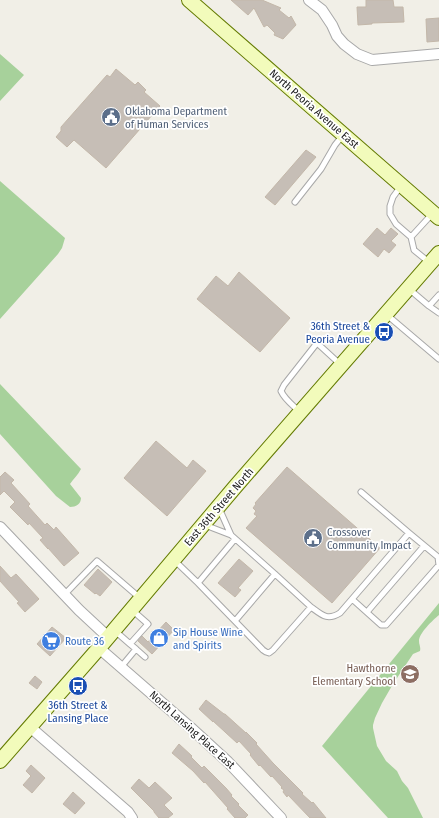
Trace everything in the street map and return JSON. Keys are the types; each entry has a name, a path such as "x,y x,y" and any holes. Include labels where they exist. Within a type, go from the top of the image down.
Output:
{"main road":[{"name":"North Peoria Avenue East","path":"189,0 436,215"},
{"name":"East 36th Street North","path":"0,761 434,258"}],"street":[{"path":"309,0 322,10 337,36 344,44 357,54 372,60 439,54"},
{"name":"North Lansing Place East","path":"0,527 107,638 121,667 192,728 228,762 281,818"},
{"path":"30,727 128,812 132,818"}],"lane":[{"path":"295,202 321,169 335,146 344,135"},
{"path":"401,186 393,197 390,206 390,214 396,224 410,237 414,250 434,258"},
{"path":"410,237 436,215"},
{"path":"408,288 439,314"},
{"path":"429,306 439,295"},
{"path":"386,314 439,358"},
{"path":"301,412 283,396 281,391 284,384 317,343 342,365"},
{"path":"352,599 381,625 386,625 439,565 438,557 361,492"},
{"path":"218,507 233,537"},
{"path":"204,525 233,537 311,607 328,617 334,617 340,613 409,533"},
{"path":"198,582 233,537"},
{"path":"367,612 424,546"},
{"path":"174,560 198,582 266,652 269,653 273,650 311,607"},
{"path":"64,595 97,561 141,598"},
{"path":"235,621 275,574"},
{"path":"130,644 148,624 132,609"},
{"path":"107,638 130,644 145,657"},
{"path":"121,667 136,650"}],"green space":[{"path":"0,54 24,75 0,101"},
{"path":"0,181 65,238 62,248 58,254 0,319"},
{"path":"0,384 81,469 70,484 81,498 78,505 70,507 56,496 0,434"},
{"path":"439,603 439,615 421,634 419,641 420,651 413,654 393,684 382,703 373,725 377,746 386,761 397,771 402,781 408,788 423,818 388,818 322,746"}],"building":[{"path":"231,0 262,0 281,8 279,10 289,18 291,16 296,25 283,39 274,35 275,33 267,25 264,27 254,8 248,15"},
{"path":"366,0 393,0 394,7 403,7 404,22 358,25 357,7 366,7"},
{"path":"439,18 439,41 427,42 426,19"},
{"name":"Oklahoma Department of Human Services","path":"116,69 135,85 138,82 146,90 144,92 160,106 106,168 74,140 67,147 56,137 61,131 61,127 107,75 110,77"},
{"path":"306,150 316,157 275,205 265,197"},
{"path":"377,228 385,235 391,228 398,234 391,241 396,245 389,253 384,249 378,257 363,244"},
{"path":"239,272 290,318 260,352 197,299 216,276 228,286"},
{"path":"156,441 187,468 193,460 206,471 167,516 124,478"},
{"name":"Crossover Community Impact","path":"287,467 380,548 332,603 246,528 257,516 254,514 256,511 253,508 256,504 255,503"},
{"path":"5,472 14,480 11,483 30,504 28,506 45,525 47,523 54,530 56,527 79,553 64,566 40,540 43,538 29,523 28,525 10,507 15,502 4,491 0,495 0,477"},
{"path":"239,559 253,571 238,588 241,590 235,597 218,583"},
{"path":"0,566 11,578 16,574 39,599 25,612 17,603 19,602 0,581"},
{"path":"98,569 112,582 100,596 84,585"},
{"name":"Sip House Wine and Spirits","path":"166,622 174,630 152,654 138,641 142,636 148,642"},
{"name":"Route 36","path":"52,627 66,638 50,656 37,644"},
{"path":"35,676 42,682 37,689 29,683"},
{"path":"206,700 246,732 273,763 303,793 302,794 312,803 313,802 326,818 310,818 288,795 287,797 283,792 284,790 281,788 282,787 260,765 259,766 250,755 251,754 239,741 237,743 199,709"},
{"path":"179,744 202,768 204,766 226,788 239,804 238,805 248,815 245,818 235,818 205,782 204,783 193,771 172,753"},
{"path":"31,765 45,778 32,793 23,785 31,776 26,771"},
{"path":"139,779 149,788 155,782 172,798 164,805 173,814 168,818 159,818 131,788"},
{"path":"73,792 85,803 75,814 63,804"}],"place":[{"name":"Oklahoma Department of Human Services","path":"111,117"},
{"name":"36th Street & Peoria Avenue","path":"384,332"},
{"name":"Crossover Community Impact","path":"313,538"},
{"name":"Sip House Wine and Spirits","path":"159,638"},
{"name":"Route 36","path":"51,641"},
{"name":"Hawthorne Elementary School","path":"410,674"},
{"name":"36th Street & Lansing Place","path":"78,686"}]}
